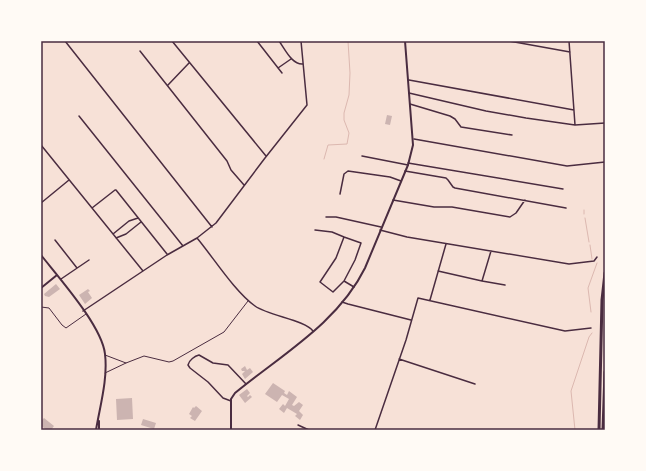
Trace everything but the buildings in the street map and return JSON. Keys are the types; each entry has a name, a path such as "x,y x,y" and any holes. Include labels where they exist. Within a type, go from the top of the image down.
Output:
{"highway":[{"path":"599,430 602,306 605,273"},
{"path":"603,430 605,372"}],"street":[{"path":"65,41 212,227"},
{"path":"172,41 266,156"},
{"path":"257,41 282,73"},
{"path":"279,41 297,64 303,64"},
{"path":"83,311 142,271 197,238 212,227 225,213 266,156 307,106 301,41"},
{"path":"231,430 231,401 235,393 328,319 354,287 364,268 408,164 414,139 405,41"},
{"path":"509,41 570,52"},
{"path":"569,41 575,125"},
{"path":"140,50 228,161 232,170 244,185"},
{"path":"278,68 292,58"},
{"path":"168,85 190,63"},
{"path":"408,80 574,110"},
{"path":"409,93 486,112 575,125 605,123"},
{"path":"410,104 450,116 455,119 461,127 512,135"},
{"path":"79,116 183,246"},
{"path":"414,139 567,166 605,162"},
{"path":"41,145 142,271"},
{"path":"362,156 563,189"},
{"path":"340,194 344,174 348,171 390,177 401,181"},
{"path":"405,171 446,178 455,188 566,208"},
{"path":"41,203 70,180"},
{"path":"92,208 115,190 167,255"},
{"path":"393,200 434,207 452,207 510,217 516,214 525,200"},
{"path":"326,217 336,217 407,237 569,264 594,260 597,257"},
{"path":"113,234 130,221 138,218"},
{"path":"116,238 126,234 141,222"},
{"path":"315,230 332,232 361,243 355,260 344,281 333,292 320,282 336,258 344,237"},
{"path":"197,238 248,300 262,310 307,326 313,331"},
{"path":"55,240 77,268"},
{"path":"430,300 446,243"},
{"path":"482,281 491,251"},
{"path":"41,255 86,314 99,335 105,355 98,430"},
{"path":"61,280 90,260"},
{"path":"438,271 505,285"},
{"path":"41,288 57,275"},
{"path":"344,281 354,287"},
{"path":"375,430 400,359 418,298 565,331 592,328"},
{"path":"104,373 144,356 170,362 178,358 224,332 248,300"},
{"path":"342,302 412,320"},
{"path":"41,307 49,308 66,328 86,314"},
{"path":"105,355 126,363"},
{"path":"231,401 224,398 208,382 189,367 189,362 199,355 215,363 228,365 246,384"},
{"path":"400,359 475,384"},
{"path":"298,425 309,430"}],"waterway":[{"path":"324,159 328,145 347,144 349,133 344,120 344,113 349,95 350,73 348,41"},
{"path":"585,218 589,242"},
{"path":"590,245 592,259"},
{"path":"591,312 588,288 597,263"},
{"path":"575,430 571,391 589,337 592,333"}]}
